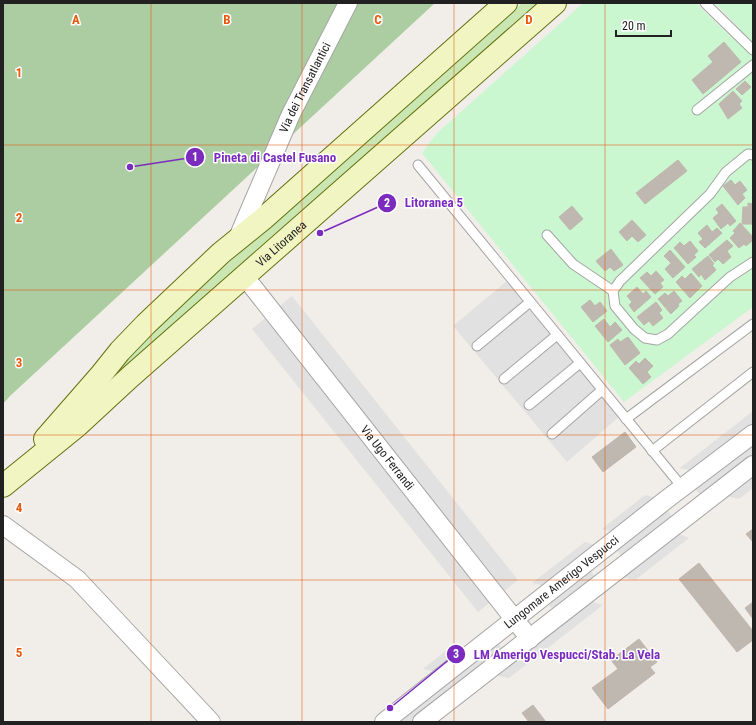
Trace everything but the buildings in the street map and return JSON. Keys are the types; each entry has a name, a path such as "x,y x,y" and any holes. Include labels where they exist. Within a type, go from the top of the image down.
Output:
{"main road":[{"name":"Via Litoranea","path":"5,485 120,351 146,324 237,240 263,219 506,3"},
{"name":"Via Litoranea","path":"5,485 77,426 130,377 555,3"}],"street":[{"name":"Via dei Transatlantici","path":"237,240 291,114 348,3"},
{"name":"Via Ugo Ferrandi","path":"245,277 530,639"},
{"name":"Lungomare Amerigo Vespucci","path":"384,722 753,434"},
{"name":"Lungomare Amerigo Vespucci","path":"422,722 753,465"},
{"path":"683,488 700,507"},
{"path":"3,525 77,579 211,722"}],"lane":[{"path":"705,3 752,48"},
{"path":"696,110 753,66"},
{"path":"753,155 748,154 726,172 710,194 620,281 613,290 615,306 645,338 657,340 668,334 730,277 753,262"},
{"path":"418,165 683,488"},
{"path":"547,235 573,264 613,290"},
{"path":"477,346 530,302"},
{"path":"626,419 753,324"},
{"path":"504,379 557,335"},
{"path":"529,404 580,363"},
{"path":"652,451 753,372"},
{"path":"552,434 602,390"}],"green space":[{"path":"3,3 435,3 3,404"},
{"path":"522,3 538,3 109,383 109,379 129,355 167,317"},
{"path":"583,3 696,3 730,36 740,29 715,3 753,3 753,307 624,402 422,153 436,134"}],"shaded area":[{"path":"507,281 620,416 567,462 453,326"},
{"path":"292,296 518,580 478,612 252,329"},
{"path":"753,411 753,426 694,471 680,468"},
{"path":"753,442 753,457 701,497 694,487"},
{"path":"753,474 753,488 739,499 725,496"},
{"path":"645,495 659,499 616,532 602,529"},
{"path":"666,509 674,519 623,557 616,549"},
{"path":"677,533 689,538 635,580 621,577"},
{"path":"585,542 598,546 546,586 532,583"},
{"path":"589,569 597,579 554,611 547,603"},
{"path":"589,601 603,605 509,678 495,675"},
{"path":"497,642 504,651 413,722 395,722"},
{"path":"453,645 467,648 437,672 423,669"}],"place":[{"name":"Pineta di Castel Fusano","path":"130,167"},
{"name":"Litoranea 5","path":"320,233"},
{"name":"LM Amerigo Vespucci/Stab. La Vela","path":"390,708"}]}
